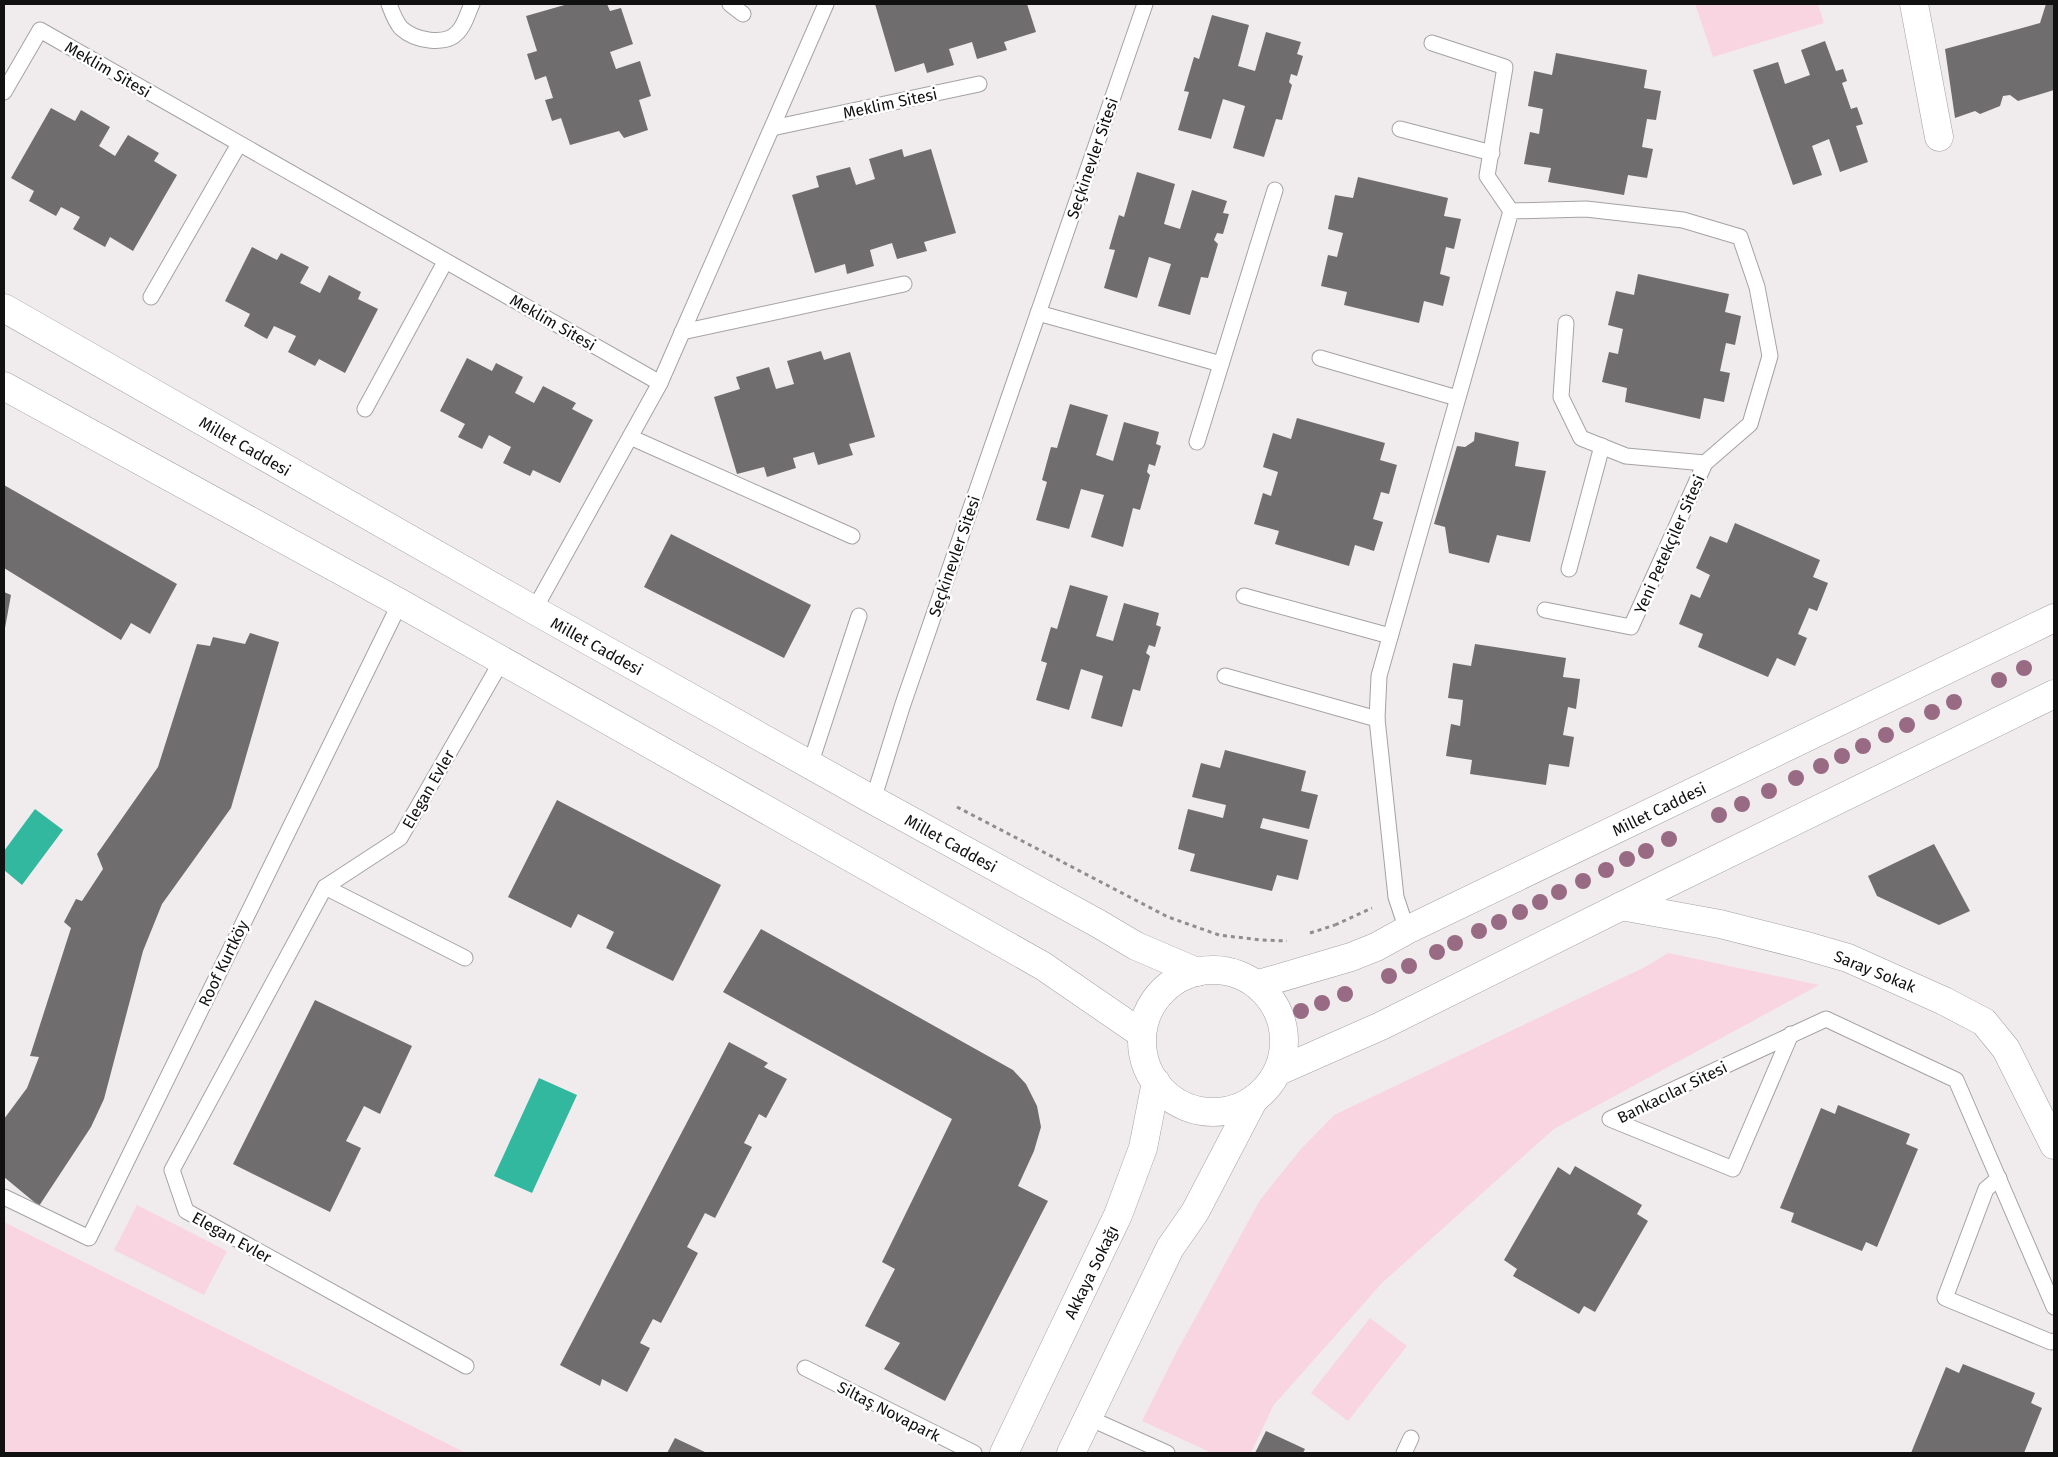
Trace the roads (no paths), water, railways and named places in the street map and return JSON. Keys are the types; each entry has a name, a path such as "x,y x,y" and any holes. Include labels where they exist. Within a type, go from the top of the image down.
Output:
{"main road":[{"path":"1914,4 1939,137"},
{"name":"Millet Caddesi","path":"4,308 810,765 1136,946 1197,972"},
{"path":"4,386 400,603 501,662 1043,966 1142,1034"},
{"name":"Millet Caddesi","path":"1259,984 1351,957 1376,947 1407,930 2054,618"},
{"path":"1279,1071 1381,1026 2054,694"},
{"name":"Saray Sokak","path":"1621,906 1720,924 1848,958 1936,997 1984,1022 2006,1049 2054,1145"},
{"path":"1216,970 1238,974 1259,984 1277,1011 1284,1034 1279,1071 1274,1082 1267,1090 1254,1099 1231,1109 1207,1111 1185,1106 1166,1094 1156,1082 1152,1077 1144,1056 1142,1034 1147,1013 1159,994 1176,980 1197,972 1216,970"},
{"name":"Akkaya Sokağı","path":"1004,1453 1118,1215 1143,1148 1156,1082"},
{"path":"1072,1453 1170,1248 1195,1212 1254,1099"}],"lane":[{"path":"388,4 393,16 402,28 413,36 424,40 448,38 458,32 472,4"},
{"path":"730,4 743,14"},
{"path":"534,610 660,383 826,4"},
{"name":"Seçkinevler Sitesi","path":"873,800 903,704 1145,4"},
{"name":"Meklim Sitesi","path":"4,92 40,30 660,383"},
{"path":"1407,930 1396,897 1376,719 1379,676 1511,211 1487,176 1505,67 1432,43"},
{"name":"Meklim Sitesi","path":"772,128 979,84"},
{"path":"1400,129 1492,153"},
{"path":"152,297 238,144"},
{"path":"1197,442 1275,190"},
{"name":"Yeni Petekçiler Sitesi","path":"1511,211 1586,208 1683,220 1740,237 1757,287 1770,356 1750,424 1705,463 1631,626 1545,610"},
{"path":"365,409 445,262"},
{"path":"682,332 904,284"},
{"path":"1038,313 1221,364"},
{"name":"Yeni Petekçiler Sitesi","path":"1566,322 1561,397 1581,438 1626,456 1705,463"},
{"path":"1320,358 1458,398"},
{"path":"630,437 852,536"},
{"path":"1569,569 1602,446"},
{"path":"1244,596 1390,636"},
{"name":"Roof Kurtköy","path":"4,1196 89,1238 400,603"},
{"path":"810,765 859,616"},
{"name":"Elegan Evler","path":"466,1366 186,1211 172,1170 325,887 400,838 501,662"},
{"path":"1225,676 1376,719"},
{"path":"325,887 465,958"},
{"name":"Bankacılar Sitesi","path":"1792,1034 1733,1170 1610,1120 1757,1050 1826,1018 1956,1080 2054,1307"},
{"path":"1999,1178 1986,1189 1945,1298 2051,1342 2054,1341"},
{"name":"Siltaş Novapark","path":"805,1368 974,1453"},
{"path":"1089,1418 1167,1453"},
{"path":"1404,1453 1411,1438"}]}
